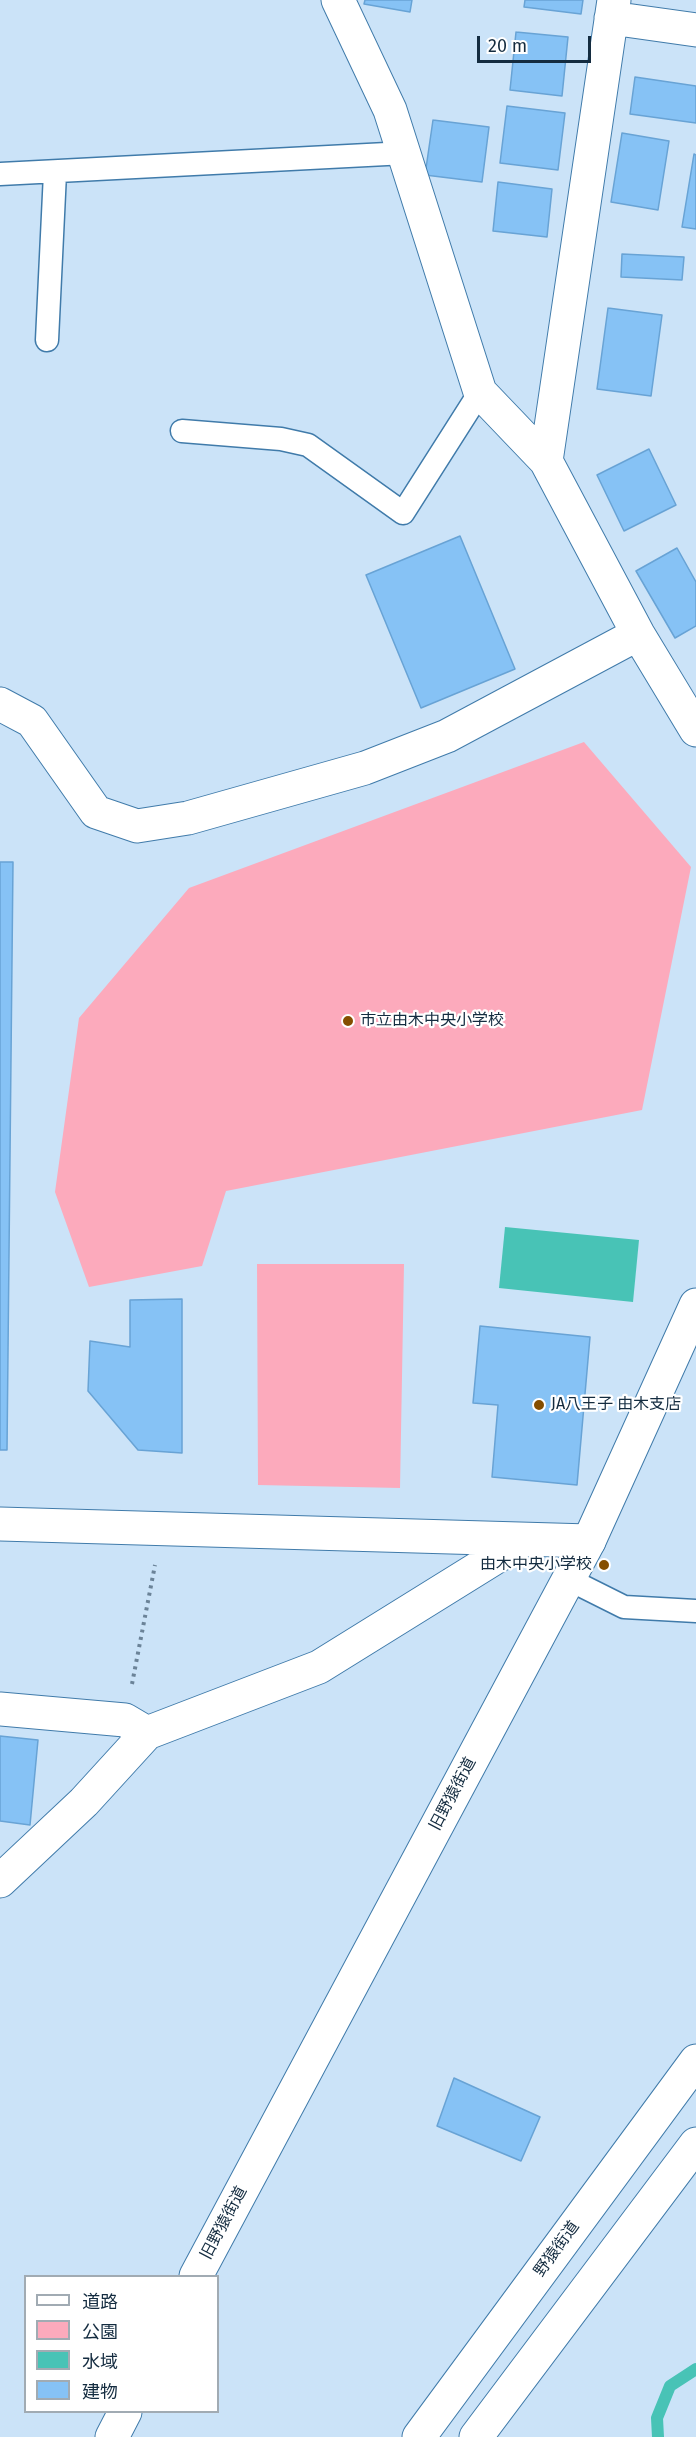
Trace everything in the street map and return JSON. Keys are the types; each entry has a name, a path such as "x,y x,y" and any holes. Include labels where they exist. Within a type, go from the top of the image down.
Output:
{"street":[{"path":"338,0 390,110 480,392 546,461 638,634 696,730"},
{"path":"546,461 613,9 696,30"},
{"path":"0,704 32,721 96,812 137,826 188,818 364,768 447,736 638,634"},
{"name":"旧野猿街道","path":"197,2275 589,1541 696,1305"},
{"path":"0,1524 522,1541 589,1541"},
{"path":"0,1709 136,1726 319,1667 522,1541"},
{"path":"0,1881 84,1802 136,1726"},
{"name":"野猿街道","path":"419,2437 696,2061"},
{"path":"477,2437 696,2144"},
{"path":"112,2437 124,2413"}],"lane":[{"path":"0,174 55,173 405,153"},
{"path":"47,340 55,173"},
{"path":"182,430 281,439 308,445 404,513 480,392"},
{"path":"568,1579 624,1607 696,1611"}],"path":[{"path":"136,1726 162,1530"}],"green space":[{"path":"584,742 691,867 642,1110 226,1191 202,1266 89,1287 55,1192 79,1018 189,888"},
{"path":"257,1264 404,1264 400,1488 258,1485"}],"water":[{"path":"505,1227 639,1240 633,1302 499,1288"}],"building":[{"path":"365,0 412,0 410,12 364,4"},
{"path":"525,0 583,0 581,14 524,7"},
{"path":"516,32 568,37 562,96 510,90"},
{"path":"635,77 696,86 696,123 630,114"},
{"path":"507,106 565,113 558,170 500,163"},
{"path":"433,120 489,127 482,182 425,175"},
{"path":"622,133 669,141 658,210 611,202"},
{"path":"694,154 696,155 696,229 682,227"},
{"path":"498,182 552,189 547,237 493,231"},
{"path":"622,254 684,257 682,280 621,277"},
{"path":"608,308 662,315 651,396 597,389"},
{"path":"649,449 676,505 624,531 597,475"},
{"path":"460,536 515,669 421,708 366,575"},
{"path":"677,548 696,582 696,626 675,638 636,571"},
{"path":"0,862 13,862 7,1450 0,1450"},
{"path":"182,1299 182,1453 138,1450 88,1391 90,1341 130,1347 130,1300"},
{"path":"480,1326 590,1337 577,1485 492,1477 498,1405 473,1403"},
{"path":"0,1736 38,1740 30,1825 0,1821"},
{"path":"454,2078 540,2117 521,2161 437,2126"}],"waterway":[{"path":"658,2437 657,2418 670,2386 696,2369"}],"place":[{"name":"市立由木中央小学校","path":"348,1021"},
{"name":"JA八王子 由木支店","path":"539,1405"},
{"name":"由木中央小学校","path":"604,1565"}]}
